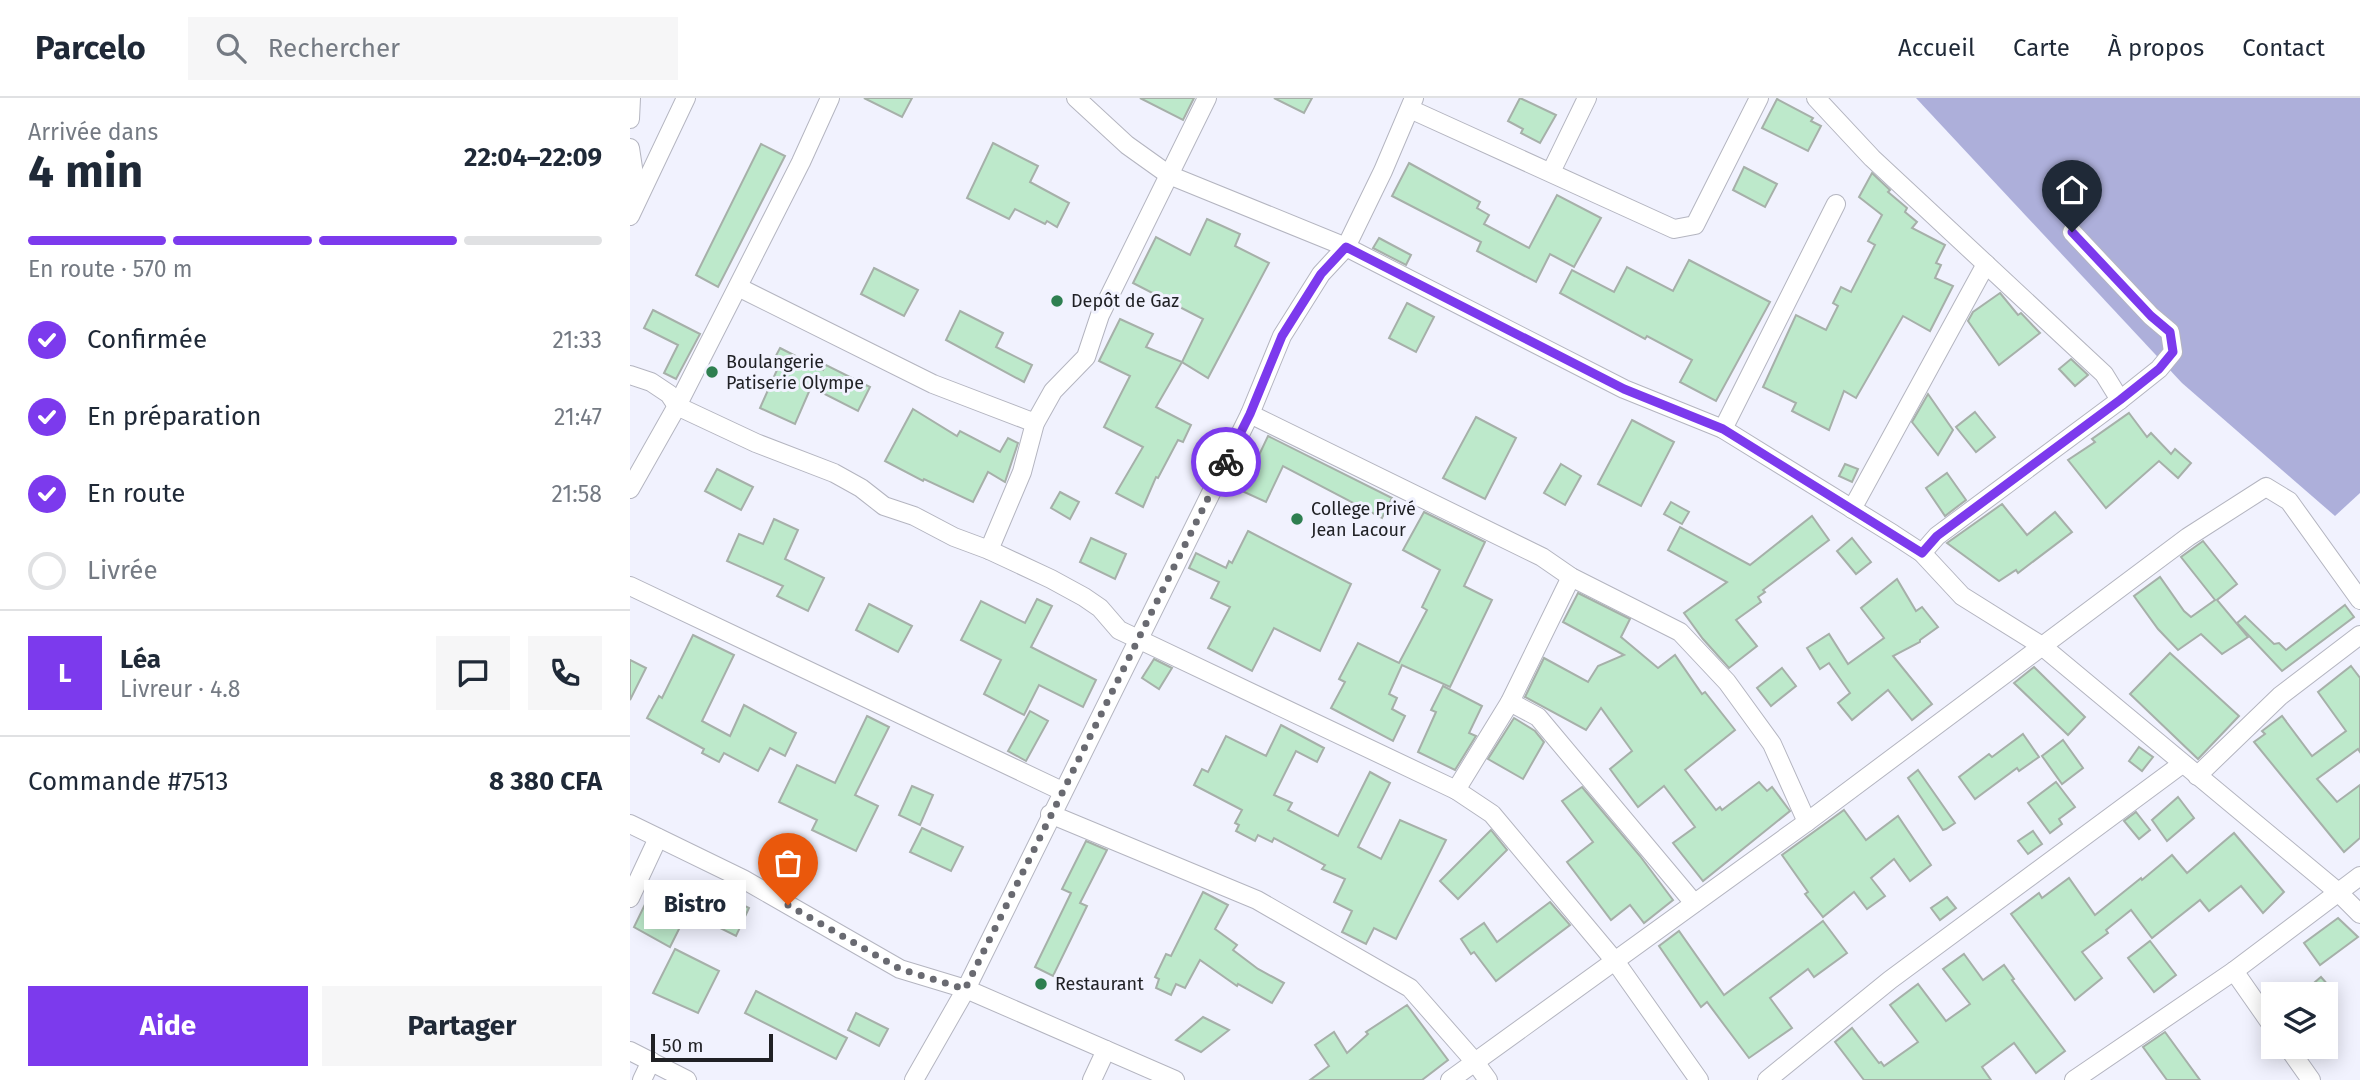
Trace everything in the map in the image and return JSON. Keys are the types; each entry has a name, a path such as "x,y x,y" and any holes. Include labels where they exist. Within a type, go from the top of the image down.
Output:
{"street":[{"path":"630,120 631,98"},
{"path":"630,216 686,98"},
{"path":"630,489 677,406 801,162 830,98"},
{"path":"1076,98 1127,145 1169,175 1346,247 1624,389 1723,429 1922,553 1962,596 2042,646 2338,892 2360,914"},
{"path":"989,550 1022,472 1035,423 1054,391 1086,357 1100,315 1206,98"},
{"path":"1551,172 1587,98"},
{"path":"914,1080 965,989 1250,414 1282,336 1321,274 1346,247 1412,103 1674,229 1695,225 1759,98"},
{"path":"1816,98 1872,158 2104,374 2120,400"},
{"path":"630,148 635,181 630,205"},
{"path":"1723,429 1836,204"},
{"path":"1922,553 1937,536 2159,369 2173,352 2170,332 2151,316 2072,232"},
{"path":"1852,509 1986,264"},
{"path":"738,286 933,384 1035,423"},
{"path":"630,375 651,382 669,394 677,406 756,443 834,473 861,488 884,506 914,516 954,537 989,550 1084,597 1100,608 1119,630 1456,790 1492,814 1615,961 1699,1080"},
{"path":"1250,414 1542,557 1571,577 1680,632 1727,682 1773,744 1807,822"},
{"path":"1450,1080 1807,822 2188,537 2266,487 2289,500 2360,600"},
{"path":"1456,790 1510,702 1571,577"},
{"path":"630,586 1062,791"},
{"path":"2197,776 2280,696 2360,635"},
{"path":"1510,702 1538,717 1694,903"},
{"path":"1767,1080 1890,980 2182,764"},
{"path":"1050,814 1258,900 1410,988 1488,1080"},
{"path":"630,824 743,879 900,969 965,989 1175,1080"},
{"path":"630,898 658,838"},
{"path":"2074,1080 2234,971 2360,876"},
{"path":"2234,971 2261,1010"},
{"path":"1092,1080 1106,1050"},
{"path":"630,1051 687,1080"},
{"path":"2296,1059 2311,1080"},
{"path":"642,1080 652,1061"}],"shaded area":[{"path":"1916,98 2360,98 2360,493 2335,516 2182,383"}],"building":[{"path":"864,98 912,98 902,117"},
{"path":"1140,98 1194,98 1183,120"},
{"path":"1274,98 1312,98 1304,113"},
{"path":"1520,98 1556,115 1540,143 1521,133 1523,129 1508,121"},
{"path":"1777,99 1813,118 1811,121 1821,126 1808,151 1762,128"},
{"path":"993,143 1038,166 1030,182 1069,203 1057,227 1015,209 1009,219 967,198"},
{"path":"761,144 785,156 718,287 696,275"},
{"path":"1409,163 1480,202 1477,208 1489,215 1484,224 1529,248 1557,195 1601,218 1574,267 1550,254 1536,282 1477,251 1481,242 1392,196"},
{"path":"1744,167 1777,184 1765,207 1733,190"},
{"path":"1872,173 1890,190 1888,192 1907,208 1905,212 1917,222 1912,228 1945,245 1936,263 1941,265 1935,278 1953,286 1930,331 1903,316 1856,398 1844,391 1829,430 1792,411 1796,403 1763,387 1796,315 1826,330 1838,306 1833,303 1841,287 1851,292 1875,245 1868,241 1882,215 1859,197"},
{"path":"1207,219 1240,234 1235,246 1269,263 1208,378 1182,362 1203,319 1133,283 1156,237 1190,255"},
{"path":"1379,238 1411,255 1406,265 1373,248"},
{"path":"1689,260 1770,302 1716,401 1680,382 1692,360 1647,336 1645,339 1560,293 1572,270 1614,292 1627,267 1673,291"},
{"path":"874,268 918,290 904,316 861,294"},
{"path":"2000,293 2018,315 2021,313 2040,333 1999,365 1968,321 1973,312"},
{"path":"1407,303 1434,317 1416,352 1389,338"},
{"path":"653,310 700,334 676,379 664,373 678,345 644,328"},
{"path":"960,311 1003,333 996,347 1032,365 1024,382 946,340"},
{"path":"1120,319 1153,334 1146,347 1182,362 1156,407 1191,425 1183,442 1178,440 1158,478 1156,477 1143,507 1116,493 1143,447 1104,427 1130,376 1099,361"},
{"path":"780,348 823,370 826,365 870,387 858,411 811,387 795,424 760,408 777,370 770,367"},
{"path":"2071,359 2088,375 2075,386 2059,369"},
{"path":"1928,394 1953,430 1938,455 1912,422"},
{"path":"913,409 957,436 960,431 1000,452 1008,438 1018,443 1005,482 988,472 973,502 885,461"},
{"path":"1975,412 1995,437 1976,452 1956,427"},
{"path":"2129,413 2147,437 2151,433 2171,454 2175,449 2191,463 2178,478 2159,461 2106,508 2068,460 2095,442 2092,439"},
{"path":"1476,417 1516,438 1485,499 1443,478"},
{"path":"1632,420 1674,442 1641,506 1598,484"},
{"path":"1268,436 1392,498 1382,518 1283,466 1266,502 1242,491"},
{"path":"1561,464 1581,476 1565,505 1544,493"},
{"path":"1845,464 1858,469 1852,482 1839,476"},
{"path":"717,469 753,487 741,510 705,491"},
{"path":"1947,473 1966,500 1945,516 1926,488"},
{"path":"1060,492 1079,502 1070,519 1051,508"},
{"path":"1671,502 1689,512 1682,524 1664,514"},
{"path":"2002,504 2027,535 2055,512 2072,532 2018,573 2016,570 1999,581 1947,543"},
{"path":"1424,512 1485,542 1464,586 1492,600 1450,687 1402,665 1389,694 1397,698 1392,709 1405,716 1393,741 1331,708 1345,682 1339,679 1358,643 1399,663 1427,610 1422,607 1440,570 1403,550"},
{"path":"1812,516 1829,540 1763,590 1765,592 1758,597 1761,602 1736,620 1757,646 1729,668 1684,613 1727,582 1668,550 1680,527 1750,565"},
{"path":"774,519 798,530 785,559 824,578 808,611 777,596 783,586 727,561 739,534 763,544"},
{"path":"1248,531 1351,584 1320,651 1274,628 1252,671 1208,648 1230,607 1211,598 1219,582 1189,568 1196,553 1226,568 1229,561 1232,563"},
{"path":"1091,538 1126,554 1115,579 1080,562"},
{"path":"1852,538 1871,562 1856,574 1837,551"},
{"path":"2203,541 2237,584 2217,600 2248,637 2222,654 2201,634 2178,650 2158,629 2134,596 2160,577 2191,617 2215,600 2181,557"},
{"path":"1897,579 1916,611 1922,607 1938,627 1920,642 1893,656 1932,704 1912,720 1888,690 1852,720 1838,703 1850,693 1829,663 1820,669 1807,648 1829,634 1848,664 1884,638 1861,608"},
{"path":"1578,593 1630,619 1621,637 1658,668 1675,655 1702,694 1705,692 1735,730 1685,770 1716,810 1720,807 1722,810 1759,782 1767,791 1772,787 1790,811 1703,881 1673,843 1695,827 1664,786 1638,807 1610,769 1632,751 1601,708 1586,730 1525,697 1544,658 1588,682 1598,666 1624,655 1563,622"},
{"path":"1037,599 1052,606 1031,647 1096,680 1083,707 1039,685 1024,715 984,694 1001,660 961,640 981,601 1025,623"},
{"path":"869,604 912,626 898,652 856,630"},
{"path":"2345,605 2354,617 2282,671 2237,623 2245,616 2274,644 2279,643 2286,650"},
{"path":"693,635 734,655 702,721 730,736 744,705 796,733 785,756 770,748 758,771 724,753 719,762 702,753 704,749 647,718 659,696 662,698"},
{"path":"2170,653 2239,716 2198,759 2130,694"},
{"path":"1154,659 1172,668 1159,689 1142,678"},
{"path":"630,660 646,668 630,700"},
{"path":"2351,666 2360,678 2360,752 2358,749 2317,779 2337,802 2360,785 2360,838 2344,852 2254,742 2265,734 2262,731 2282,716 2312,756 2346,731 2318,692"},
{"path":"2034,667 2085,717 2068,735 2014,683"},
{"path":"1782,668 1796,686 1771,706 1757,688"},
{"path":"1443,686 1482,706 1469,733 1476,736 1455,770 1418,752 1436,712 1431,710"},
{"path":"1030,711 1048,721 1026,761 1008,751"},
{"path":"867,716 889,727 855,795 878,806 856,851 812,830 817,820 779,802 797,765 835,783"},
{"path":"1514,718 1535,731 1544,742 1523,779 1488,759"},
{"path":"1281,725 1324,748 1317,762 1296,751 1274,795 1292,803 1288,810 1338,836 1370,772 1390,783 1358,847 1381,859 1400,820 1446,840 1396,939 1374,928 1366,944 1342,932 1352,911 1334,902 1345,879 1322,869 1325,865 1274,838 1272,842 1258,835 1255,841 1236,831 1239,825 1235,823 1242,810 1194,785 1202,769 1208,772 1226,736 1266,756"},
{"path":"2023,734 2039,757 2019,771 2017,768 1975,799 1959,777 1989,754 1992,757"},
{"path":"2063,740 2083,768 2062,784 2042,756"},
{"path":"2139,747 2153,757 2142,771 2129,761"},
{"path":"1918,770 1955,823 1946,829 1943,830 1908,778"},
{"path":"2056,782 2075,807 2059,819 2062,824 2050,833 2028,803"},
{"path":"912,786 933,795 920,825 899,815"},
{"path":"1582,787 1673,900 1644,923 1630,905 1611,920 1567,862 1593,842 1562,801"},
{"path":"2178,797 2194,818 2167,841 2152,820"},
{"path":"1844,810 1866,840 1898,816 1931,865 1910,881 1894,859 1871,878 1885,896 1867,909 1854,892 1823,917 1805,894 1808,892 1782,855"},
{"path":"2136,812 2150,830 2139,839 2124,821"},
{"path":"922,828 963,847 951,871 910,852"},
{"path":"1491,830 1507,850 1458,899 1440,881"},
{"path":"2033,831 2042,844 2028,854 2018,841"},
{"path":"2234,833 2284,892 2263,913 2241,886 2209,911 2200,900 2152,938 2131,910 2106,930 2108,933 2082,952 2102,978 2075,1000 2011,914 2039,893 2042,898 2069,878 2095,915 2172,855 2187,873"},
{"path":"1086,841 1107,850 1080,903 1087,906 1053,976 1035,967 1071,893 1062,889"},
{"path":"708,888 749,908 736,936 694,915"},
{"path":"1203,892 1228,905 1215,929 1237,945 1233,950 1258,969 1284,983 1272,1003 1238,984 1237,986 1200,960 1185,988 1176,984 1171,995 1156,988 1159,979 1155,977 1166,954 1171,956"},
{"path":"649,896 686,915 670,947 634,927"},
{"path":"1947,897 1956,908 1940,920 1931,908"},
{"path":"1550,902 1570,925 1496,981 1461,939 1484,923 1497,942"},
{"path":"2338,918 2358,937 2320,965 2304,943"},
{"path":"1823,921 1847,953 1814,977 1808,969 1770,998 1792,1028 1749,1058 1707,1002 1701,1007 1659,946 1679,931 1724,995"},
{"path":"2150,941 2176,975 2154,992 2128,958"},
{"path":"675,949 719,971 698,1013 653,993"},
{"path":"1964,954 1983,980 2004,965 2014,979 2012,980 2065,1051 2036,1073 2014,1043 1982,1067 1991,1080 1864,1080 1835,1042 1852,1028 1884,1066 1918,1042 1890,1005 1918,984 1946,1021 1970,1004 1943,969"},
{"path":"756,991 847,1038 836,1059 745,1013"},
{"path":"1407,1005 1448,1060 1422,1080 1310,1080 1329,1066 1315,1045 1334,1032 1347,1053 1368,1034 1366,1032"},
{"path":"856,1013 888,1029 879,1046 848,1030"},
{"path":"1203,1017 1229,1030 1201,1052 1176,1040"},
{"path":"2165,1032 2200,1080 2167,1080 2143,1047"}],"way so far":[{"path":"788,905 900,969 965,989 1226,462"}],"place":[{"name":"Depôt de Gaz","path":"1057,301"},
{"name":"Boulangerie Patiserie Olympe","path":"712,372"},
{"name":"College Privé Jean Lacour","path":"1297,519"},
{"name":"Bistro","path":"788,905"},
{"name":"Restaurant","path":"1041,984"}],"route":[{"path":"1226,462 1250,414 1282,336 1321,274 1346,247 1624,389 1723,429 1922,553 1937,536 2159,369 2173,352 2170,332 2151,316 2072,232"}]}
